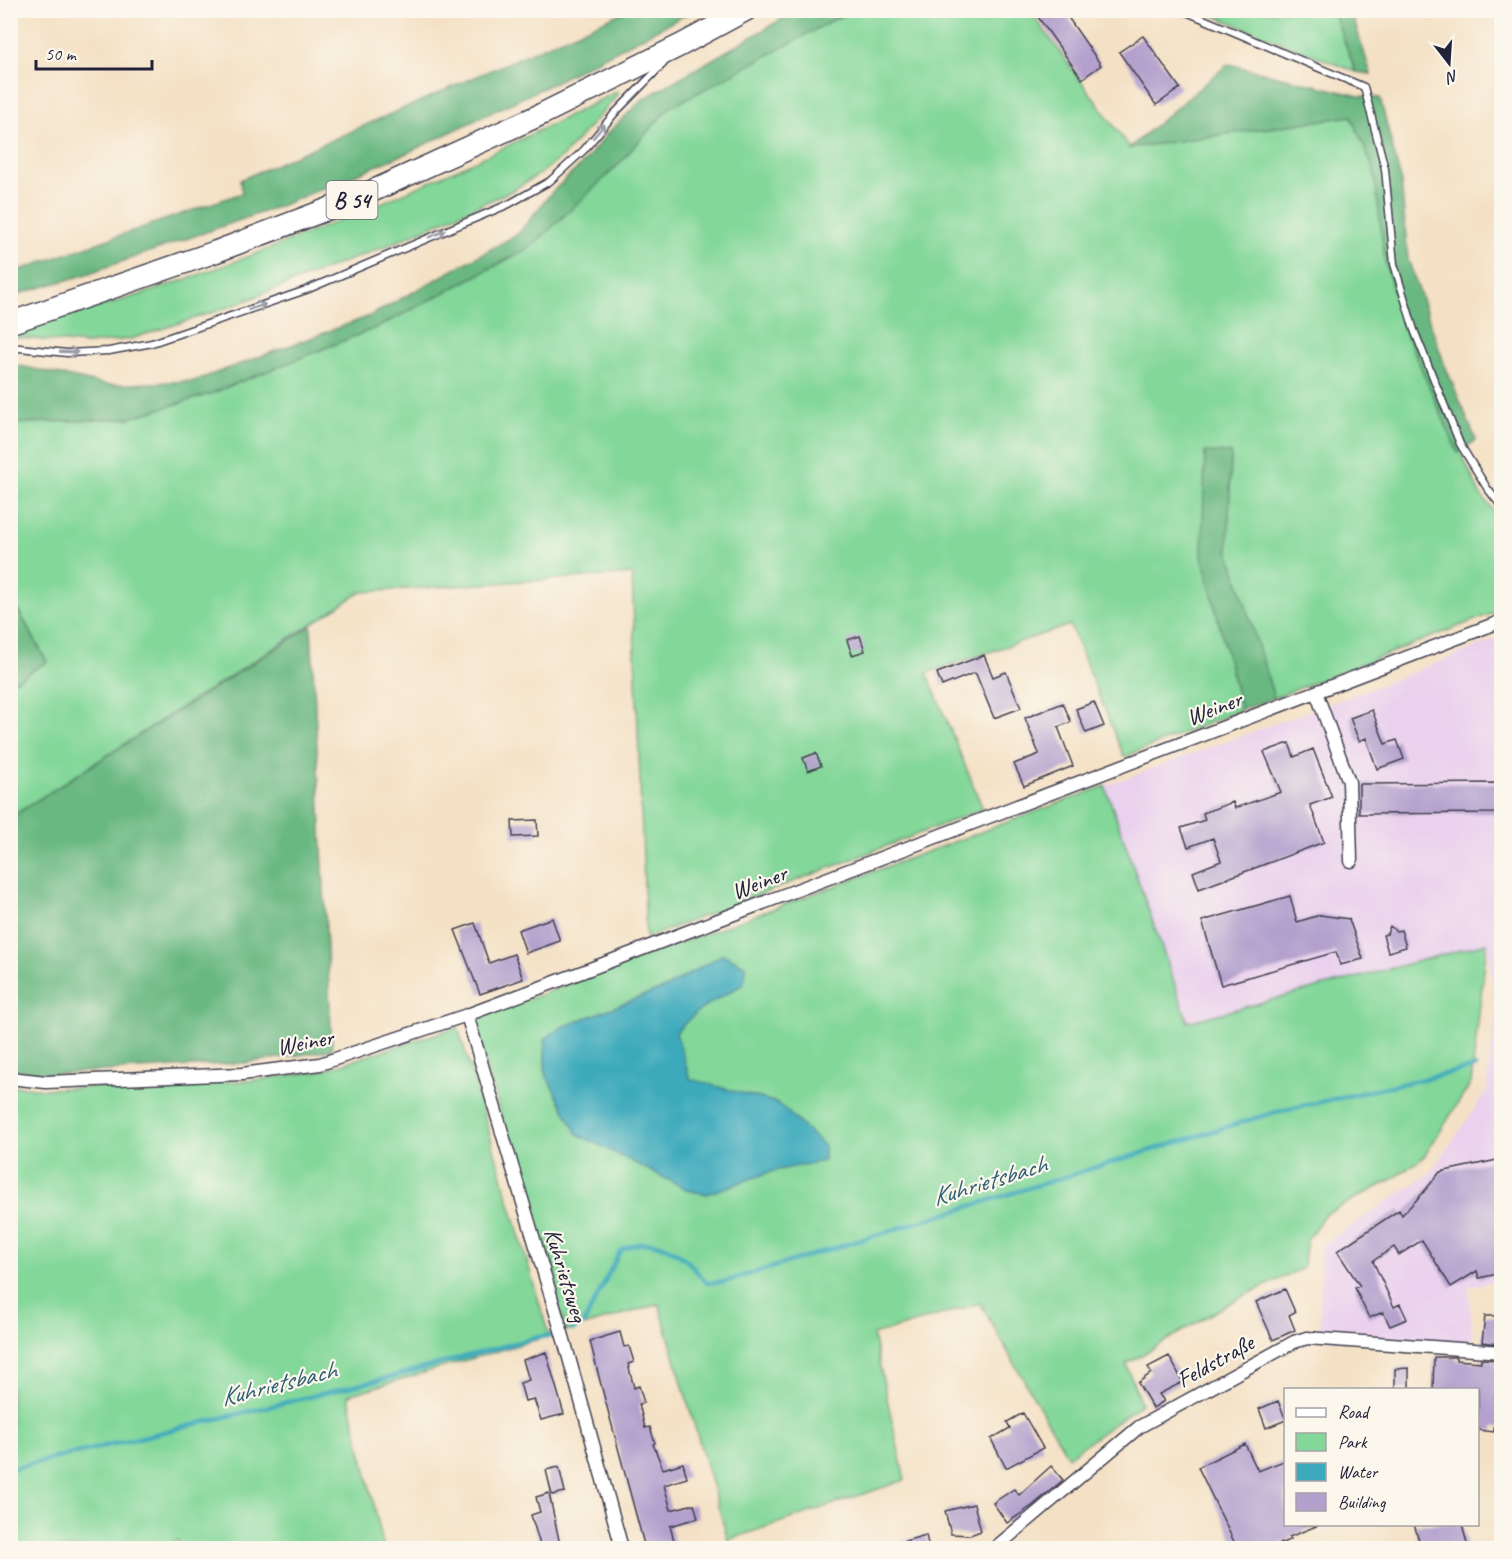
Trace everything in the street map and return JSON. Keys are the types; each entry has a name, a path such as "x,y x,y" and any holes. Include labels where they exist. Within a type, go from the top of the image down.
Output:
{"highway":[{"name":"B 54","path":"10,323 215,252 357,198 491,138 681,45 746,10"}],"street":[{"name":"Weiner","path":"10,1078 46,1082 219,1075 320,1064 467,1015 1502,621"},
{"path":"1316,692 1349,782 1351,861"},
{"name":"Kuhrietsweg","path":"467,1015 564,1340 622,1548"},
{"name":"Feldstraße","path":"995,1548 1139,1427 1294,1342 1307,1338 1502,1352"}],"lane":[{"path":"1182,10 1364,87 1385,169 1394,264 1414,330 1460,444 1487,489 1502,507"},
{"path":"10,347 67,353 109,351 152,343 306,290 509,204 550,181 584,150 614,114 681,45"}],"shaded area":[{"path":"1501,637 1502,1280 1469,1287 1473,1348 1320,1338 1321,1246 1430,1173 1486,1092 1496,1013 1487,943 1188,1022 1105,786 1381,685"}],"green space":[{"path":"628,10 693,11 551,84 407,153 280,206 81,276 11,296 11,273 242,193 240,180"},
{"path":"798,10 850,11 669,108 615,168 531,247 380,326 210,394 130,418 11,424 11,364 107,385 194,381 370,316 518,234 553,191 584,162 607,134 643,99"},
{"path":"850,11 1030,11 1130,148 1351,116 1374,170 1385,261 1405,331 1480,494 1501,520 1501,610 1274,698 1228,548 1231,454 1202,555 1241,710 1124,757 1070,625 927,673 983,809 646,938 632,574 361,592 11,817 11,683 47,662 11,596 11,424 130,418 210,394 380,326 531,247 615,168 669,108"},
{"path":"1202,11 1333,11 1356,72"},
{"path":"1333,11 1351,11 1371,74 1356,72"},
{"path":"1228,64 1359,96 1380,98 1401,181 1408,259 1444,363 1476,440 1458,453 1405,331 1385,261 1374,170 1351,116 1129,148"},
{"path":"618,91 617,96 564,155 540,174 511,191 396,242 229,307 131,339 88,344 11,337 11,333 167,286 340,220 508,146"},
{"path":"1205,452 1231,453 1228,548 1274,698 1241,710 1202,555"},
{"path":"10,596 47,662 11,683 10,683"},
{"path":"311,626 332,1050 245,1063 49,1074 11,1069 11,817"},
{"path":"1105,786 1188,1022 1487,943 1471,1083 1423,1158 1391,1180 1324,1215 1307,1240 1303,1268 1233,1301 1126,1364 1141,1404 1068,1457 980,1303 873,1335 905,1480 728,1540 659,1304 566,1331 472,1020"},
{"path":"458,1027 549,1336 348,1395 384,1548 180,1548 178,1540 161,1548 11,1548 11,1085 43,1089 249,1081 320,1071"}],"water":[{"path":"723,954 746,966 744,984 699,1011 676,1033 690,1079 778,1103 824,1146 824,1161 773,1171 707,1194 690,1191 577,1134 545,1073 545,1039 562,1027 667,987"}],"building":[{"path":"1033,10 1063,10 1101,65 1082,79"},
{"path":"1143,36 1180,88 1156,105 1119,52"},
{"path":"860,636 865,651 852,655 847,640"},
{"path":"984,655 993,677 1006,672 1021,708 994,718 974,673 942,686 937,673"},
{"path":"1094,702 1104,726 1086,733 1076,709"},
{"path":"1063,703 1071,722 1058,727 1073,766 1024,786 1014,764 1039,754 1025,718"},
{"path":"1372,710 1385,744 1397,740 1404,759 1377,769 1366,738 1359,741 1350,718"},
{"path":"1289,743 1294,757 1313,749 1332,797 1310,805 1324,842 1199,889 1193,872 1221,861 1213,838 1188,847 1181,828 1205,820 1203,813 1233,802 1235,808 1281,792 1264,752"},
{"path":"816,753 821,766 808,771 803,758"},
{"path":"1502,783 1502,813 1359,814 1359,784"},
{"path":"537,820 538,836 513,837 512,821"},
{"path":"1290,896 1297,922 1320,915 1349,919 1363,959 1340,965 1336,952 1221,985 1202,921"},
{"path":"552,918 560,941 526,953 518,930"},
{"path":"475,923 489,963 514,954 523,979 480,994 455,930"},
{"path":"1390,926 1396,931 1401,930 1406,947 1388,952 1383,935 1387,934"},
{"path":"1502,1159 1502,1273 1479,1278 1477,1271 1451,1287 1422,1240 1399,1255 1394,1247 1373,1261 1394,1307 1400,1304 1407,1319 1390,1326 1383,1312 1369,1318 1355,1288 1360,1286 1337,1251 1399,1210 1402,1215 1440,1172"},
{"path":"1285,1289 1295,1312 1289,1315 1295,1330 1273,1340 1256,1302"},
{"path":"1485,1316 1502,1316 1502,1340 1499,1340 1499,1344 1482,1342"},
{"path":"620,1332 624,1347 629,1346 634,1362 628,1364 634,1388 639,1386 644,1403 639,1404 645,1428 650,1427 655,1443 653,1444 663,1469 683,1463 687,1478 664,1485 671,1510 694,1504 698,1518 670,1526 676,1548 645,1548 600,1381 590,1341"},
{"path":"546,1352 564,1414 541,1420 534,1399 525,1401 520,1383 529,1380 523,1360"},
{"path":"1169,1356 1183,1382 1159,1394 1164,1401 1153,1408 1138,1383 1151,1373 1148,1367"},
{"path":"1434,1357 1456,1357 1456,1360 1481,1362 1481,1359 1498,1360 1495,1395 1502,1396 1502,1427 1494,1427 1494,1432 1479,1430 1479,1388 1433,1388"},
{"path":"1409,1368 1409,1388 1395,1388 1395,1369"},
{"path":"1278,1401 1284,1421 1266,1428 1259,1409"},
{"path":"1023,1413 1043,1448 1006,1468 991,1439 1010,1428 1007,1422"},
{"path":"1245,1444 1258,1471 1284,1461 1284,1526 1316,1526 1289,1537 1291,1539 1272,1548 1237,1548 1198,1467"},
{"path":"1051,1466 1063,1480 1007,1523 993,1503 1014,1489 1019,1495"},
{"path":"559,1467 565,1492 552,1495 546,1470"},
{"path":"549,1493 560,1545 541,1548 531,1515 540,1512 536,1497"},
{"path":"974,1504 981,1531 970,1535 951,1534 945,1511"},
{"path":"1415,1526 1462,1526 1468,1548 1421,1548"},
{"path":"926,1535 929,1548 892,1548 891,1545"}],"waterway":[{"name":"Kuhrietsbach","path":"571,1330 583,1325 620,1251 637,1244 654,1244 670,1249 688,1261 707,1283 724,1282 1272,1113 1476,1067"},
{"name":"Kuhrietsbach","path":"10,1469 387,1378 534,1338 555,1335"}]}
